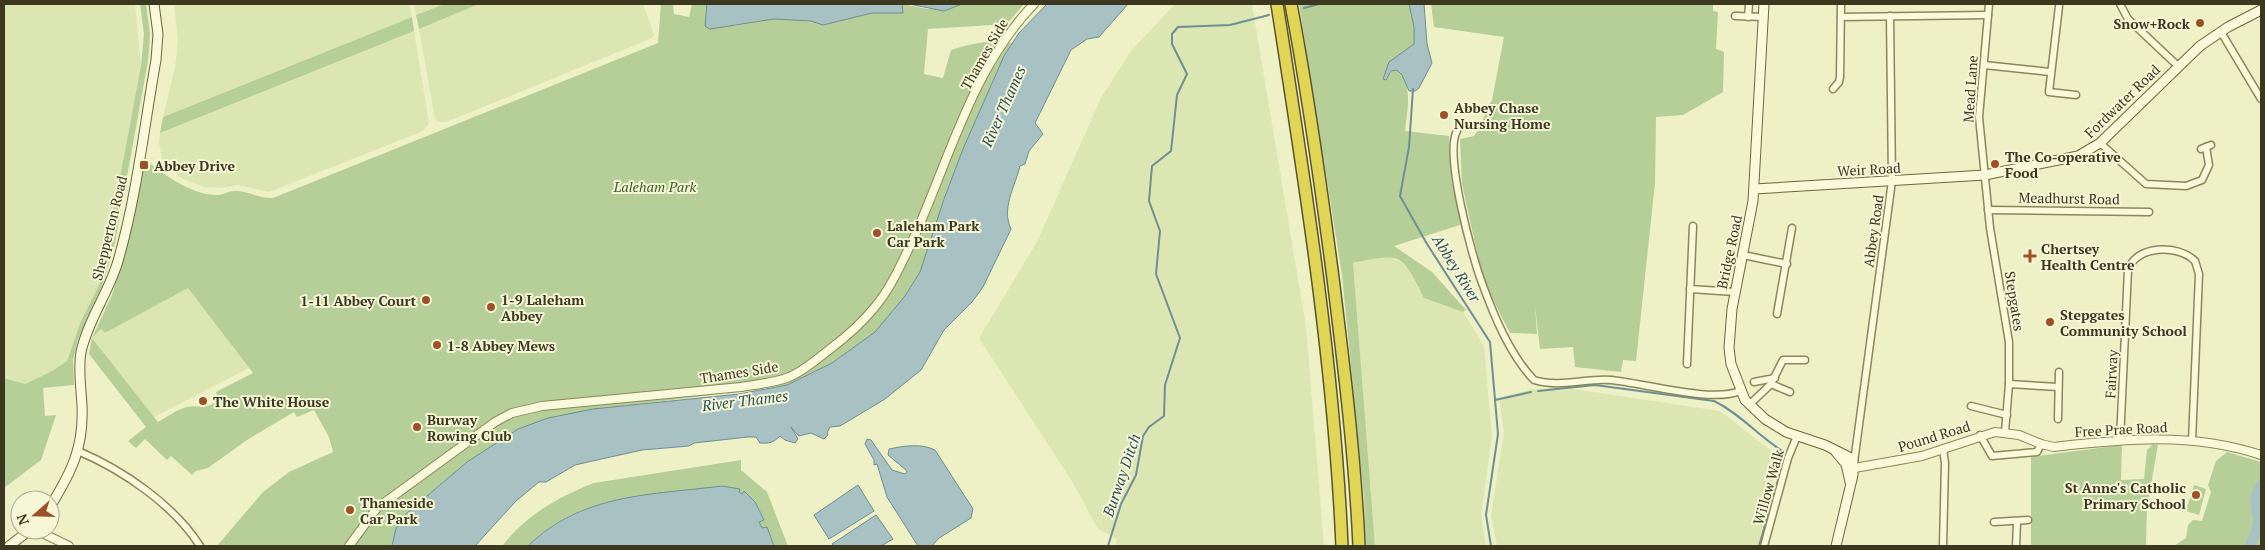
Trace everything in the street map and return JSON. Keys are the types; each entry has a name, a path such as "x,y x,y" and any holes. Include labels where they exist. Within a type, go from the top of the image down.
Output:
{"highway":[{"path":"1277,4 1303,170 1322,318 1339,494 1342,546"},
{"path":"1291,4 1307,96 1337,309 1353,451 1359,546"}],"main road":[{"name":"Shepperton Road","path":"60,490 68,477 78,451 83,419 80,354 83,343 109,288 123,241 156,60 158,34 154,4"},
{"name":"Bridge Road","path":"1764,4 1752,216 1735,292 1729,348 1731,364 1740,391 1749,405 1774,426 1834,450 1851,464"},
{"name":"Fordwater Road","path":"1985,175 2078,156 2100,143 2200,46 2261,10"},
{"name":"Weir Road","path":"1754,189 1985,175"},
{"path":"1836,546 1850,484 1851,464"}],"street":[{"name":"Thames Side","path":"349,546 372,513 390,497 495,422 512,413 542,406 633,398 773,381 789,377 802,370 847,336 875,307 887,288 927,208 966,110 990,63 1018,21 1034,4"},
{"path":"1748,16 1749,4"},
{"path":"1833,89 1839,82 1840,77 1842,4"},
{"name":"Mead Lane","path":"1985,175 1979,117 1989,4"},
{"path":"2120,4 2128,19 2179,67"},
{"path":"2059,6 2049,92 2076,95"},
{"path":"1735,16 1764,17"},
{"name":"Abbey Road","path":"1851,464 1856,447 1892,181 1890,16"},
{"path":"1841,17 1988,16"},
{"path":"2221,32 2261,99"},
{"path":"1984,65 2050,72"},
{"path":"1457,132 1453,144 1457,186 1482,282 1516,358 1534,380 1555,384 1609,380 1696,394 1730,394 1740,391"},
{"path":"2100,143 2139,181 2151,185 2186,186 2202,180 2209,165 2206,147"},
{"name":"Stepgates","path":"1985,175 1988,210 2006,321 2009,384 2005,432"},
{"name":"Meadhurst Road","path":"1988,210 2150,212"},
{"path":"1687,364 1693,226"},
{"path":"1778,314 1792,228"},
{"name":"Fairway","path":"2120,440 2128,270 2135,258 2141,253 2179,251 2196,261 2200,274 2192,440"},
{"path":"1744,255 1787,264"},
{"path":"1690,289 1735,292"},
{"path":"1749,405 1773,381 1783,360 1805,360"},
{"path":"2058,419 2059,372"},
{"path":"1754,382 1773,381 1790,392"},
{"path":"2009,384 2058,387"},
{"path":"1971,406 2007,415"},
{"name":"Pound Road","path":"1851,464 1871,464 1912,458 1980,435 2005,432"},
{"name":"Free Prae Road","path":"2005,432 2054,447 2120,440 2173,438 2224,444 2261,455"},
{"name":"Free Prae Road","path":"1980,435 1992,456 2037,452 2041,444"},
{"name":"Willow Walk","path":"1764,546 1788,458 1797,436"},
{"path":"1943,449 1945,463 1943,546"},
{"path":"78,451 123,473 188,528 200,546"},
{"path":"1994,522 2028,520"},
{"path":"2016,546 2018,522"},
{"path":"57,540 69,546"}],"green space":[{"path":"4,4 135,4 141,66 100,283 81,321 67,361 52,371 24,384 4,378"},
{"path":"140,4 146,4 150,34 148,61 115,243 103,284 78,340 73,360 74,385 43,388 45,416 56,415 41,460 4,488 4,378 25,384 52,371 67,361 81,321 100,283 141,66 144,34"},
{"path":"174,4 409,4 412,17 163,117 175,68 178,40"},
{"path":"414,4 444,4 416,15"},
{"path":"444,4 479,4 419,29 416,15"},
{"path":"479,4 643,4 654,35 650,39 446,122 440,122 435,119 419,29"},
{"name":"Laleham Park","path":"661,4 673,4 674,14 689,17 692,4 712,4 733,26 774,19 811,21 823,25 872,13 903,13 902,4 928,9 962,4 1024,4 1007,24 928,29 924,74 943,78 951,50 981,42 1012,43 963,149 920,272 905,296 875,332 832,363 787,385 625,406 518,429 467,462 410,510 396,528 392,546 217,546 263,492 289,472 333,452 329,437 314,410 297,417 294,412 247,440 208,468 196,471 192,475 171,456 167,460 145,439 136,448 128,441 146,427 89,354 92,338 112,295 143,170 149,163 182,185 200,192 219,195 238,191 273,198 658,43","holes":["188,288 253,373 216,392 218,401 213,404 205,407 192,406 183,408 158,422 92,338 101,329 105,333"]},
{"path":"1175,4 1252,4 1306,327 1324,546 1115,546 1117,539 1098,529 1073,483 979,338 1037,242 1101,98 1131,51"},
{"path":"1299,4 1409,4 1414,27 1414,44 1394,58 1388,75 1393,70 1397,70 1406,83 1408,107 1405,131 1449,136 1452,184 1462,222 1460,225 1394,246 1432,272 1466,310 1463,312 1424,298 1410,272 1399,260 1382,258 1353,263 1375,546 1366,546 1364,498 1342,275"},
{"path":"1431,4 1713,4 1713,11 1718,12 1716,49 1724,52 1723,92 1683,115 1656,117 1655,183 1636,361 1623,360 1621,372 1575,367 1573,347 1540,349 1535,306 1537,334 1510,333 1483,280 1462,184 1460,139 1474,136 1492,100 1504,37 1434,27"},
{"path":"412,17 414,31 160,133 163,117"},
{"path":"414,31 429,123 423,131 269,192 238,185 220,188 204,187 181,178 166,165 162,158 159,143 160,133"},
{"path":"1388,256 1406,264 1424,298 1463,312 1484,346 1492,438 1481,515 1486,546 1375,546 1353,263"},
{"path":"188,288 249,368 154,417 92,338 101,329 105,333"},
{"path":"1532,389 1556,391 1573,389 1720,411 1778,456 1758,546 1497,546 1491,516 1504,432 1499,398"},
{"path":"2153,444 2158,445 2147,507 2146,546 2031,546 2031,457 2122,445 2121,480 2144,479 2147,450"},
{"path":"2227,452 2261,462 2261,546 2174,546 2186,538 2188,525 2193,520 2202,521 2211,492 2208,485 2216,461"},
{"path":"741,460 741,470 767,492 788,546 774,546 767,527 762,529 759,521 764,520 739,492 740,489 706,488 631,497 594,506 560,521 528,546 502,546 532,516 568,494 594,483"},
{"path":"2194,485 2206,489 2199,515 2186,511"}],"water":[{"path":"707,4 902,4 903,13 872,13 823,25 811,21 774,19 710,29 705,26"},
{"path":"909,4 962,4 944,11"},
{"name":"River Thames","path":"1047,4 1128,4 1099,37 1087,39 1071,50 1035,123 1043,134 1029,151 1025,164 1020,166 1008,205 1008,221 1011,229 983,287 972,302 944,330 921,370 885,399 840,426 830,427 828,435 824,439 811,433 799,436 791,427 798,439 795,443 785,440 780,436 766,443 760,443 756,437 748,437 694,443 689,446 642,450 575,465 546,482 539,482 516,501 475,546 392,546 396,528 407,513 467,462 518,429 548,418 593,409 739,394 787,385 832,363 875,332 905,296 920,272 963,149 1004,56 1019,33"},
{"path":"1409,4 1424,4 1427,44 1432,63 1419,88 1415,91 1409,91 1402,75 1397,70 1391,71 1386,80 1383,79 1389,62 1414,44 1414,27"},
{"path":"867,439 871,440 892,470 905,474 906,470 888,455 889,449 918,446 935,450 973,509 971,518 939,538 932,546 918,546 887,497 877,464 874,465 874,460 865,444"},
{"path":"858,485 874,511 829,539 814,515"},
{"path":"722,486 740,489 739,492 742,494 744,491 755,502 764,520 759,522 762,528 767,527 774,546 528,546 549,529 571,516 595,506 644,495"},
{"path":"876,515 893,539 881,546 834,546 832,544"}],"waterway":[{"name":"Burway Ditch","path":"1304,8 1319,4"},
{"name":"Burway Ditch","path":"1108,546 1121,504 1136,475 1143,436 1149,427 1164,416 1165,385 1180,338 1156,274 1160,231 1149,201 1152,166 1171,151 1177,95 1187,74 1172,44 1172,34 1178,27 1230,25 1269,15"},
{"name":"Abbey River","path":"1413,89 1409,147 1400,196 1427,244 1490,342 1498,434 1486,515 1491,546"},
{"path":"1538,391 1595,385 1714,401 1733,412 1766,440 1784,452 1781,470 1759,546"},
{"path":"1495,400 1531,392"},
{"path":"2250,546 2257,526 2256,498 2261,485"}],"place":[{"name":"Snow+Rock","path":"2200,23"},
{"name":"Abbey Chase Nursing Home","path":"1444,115"},
{"name":"The Co-operative Food","path":"1995,164"},
{"name":"Abbey Drive","path":"144,165"},
{"name":"Laleham Park Car Park","path":"877,233"},
{"name":"Chertsey Health Centre","path":"2030,256"},
{"name":"1-11 Abbey Court","path":"426,300"},
{"name":"1-9 Laleham Abbey","path":"491,307"},
{"name":"Stepgates Community School","path":"2050,322"},
{"name":"1-8 Abbey Mews","path":"437,345"},
{"name":"The White House","path":"203,401"},
{"name":"Burway Rowing Club","path":"417,427"},
{"name":"St Anne's Catholic Primary School","path":"2196,495"},
{"name":"Thameside Car Park","path":"350,510"}]}
